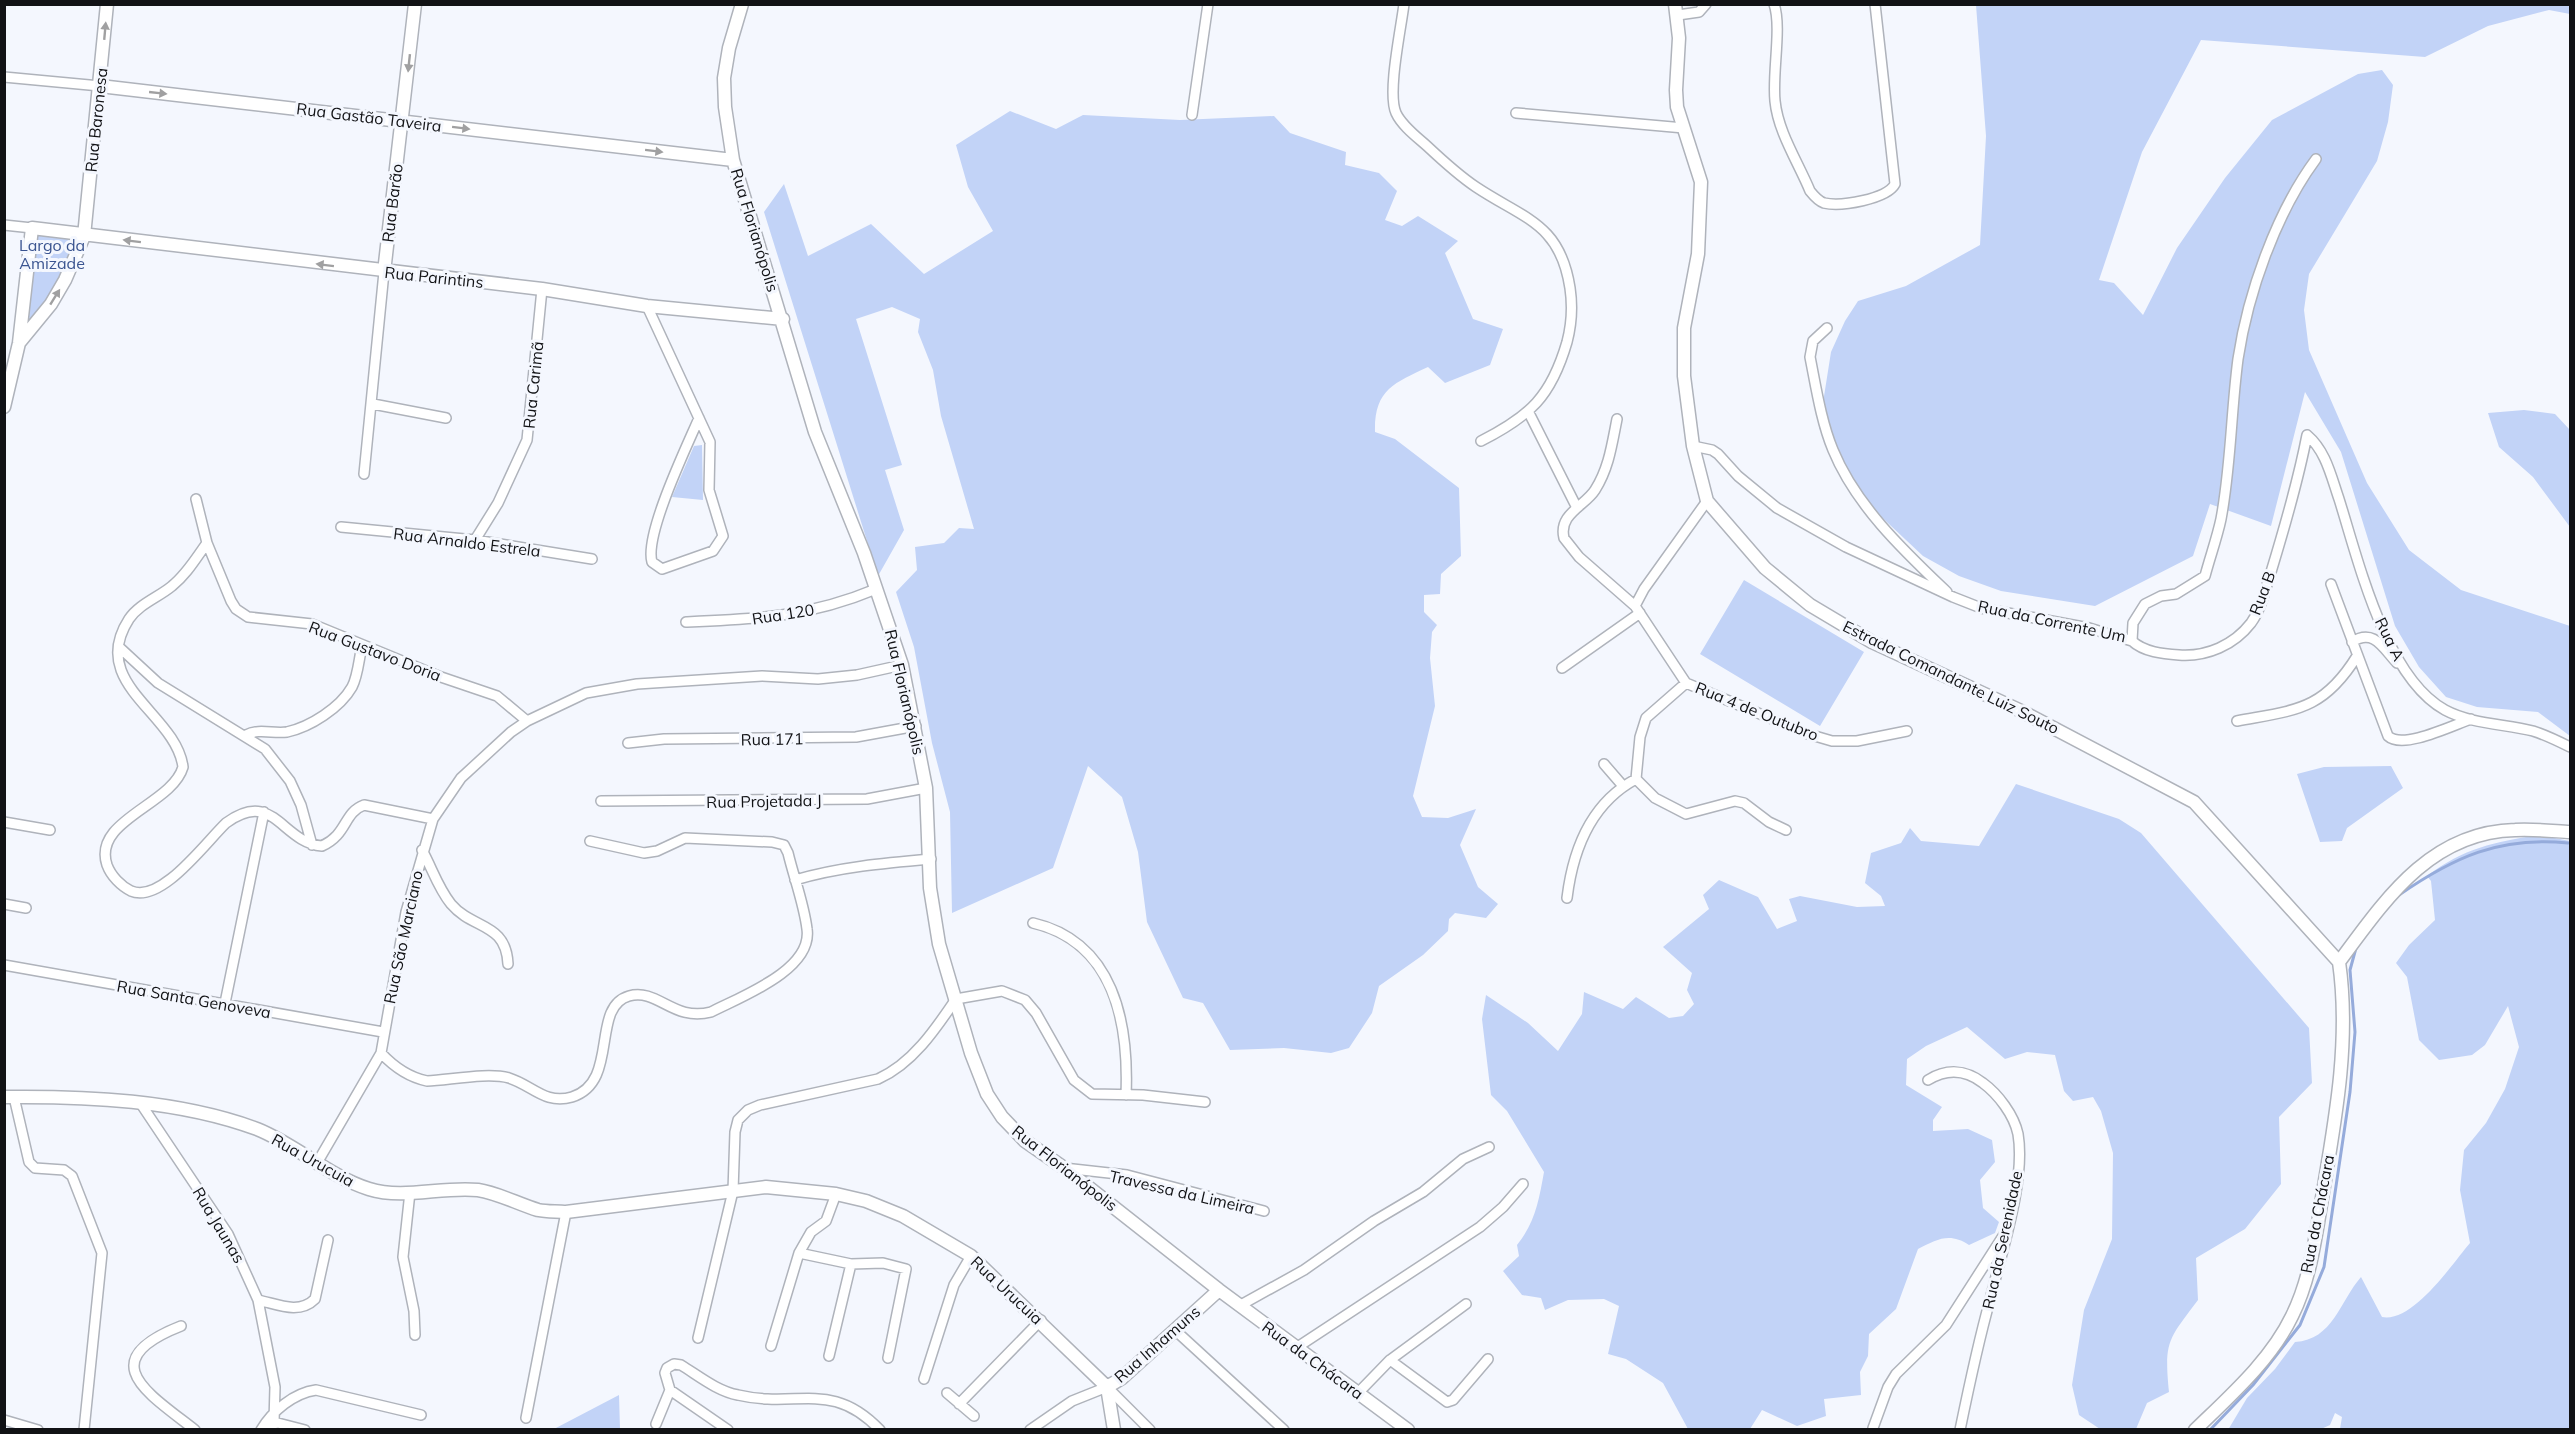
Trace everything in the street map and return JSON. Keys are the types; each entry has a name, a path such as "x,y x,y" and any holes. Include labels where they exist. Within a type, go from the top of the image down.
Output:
{"street":[{"name":"Rua Baronesa","path":"19,343 33,327 65,280 84,236 107,4"},
{"name":"Rua Barão","path":"364,474 373,404 384,272 415,4"},
{"name":"Rua Florianópolis","path":"742,4 729,48 724,78 725,108 734,160 815,432 876,589 902,665 916,726 926,788 931,859 930,888 939,944 970,1053 987,1094 1002,1117 1025,1141 1064,1168 1218,1290"},
{"path":"1192,115 1208,4"},
{"path":"1404,4 1393,93 1398,116 1451,169 1477,188 1528,218 1549,235 1558,247 1568,275 1573,323 1563,357 1546,391 1529,413 1481,441"},
{"path":"1677,10 1699,12 1706,4"},
{"path":"1774,4 1778,20 1774,73 1777,116 1810,191 1817,200 1838,203 1884,195 1895,184 1875,4"},
{"name":"Estrada Comandante Luiz Souto","path":"1677,10 1680,38 1677,107 1701,182 1698,254 1684,328 1684,375 1693,446 1699,477 1707,501 1765,568 1810,605 1872,642 2021,711 2194,802 2339,962"},
{"name":"Rua Gastão Taveira","path":"4,78 100,86 734,160"},
{"path":"1516,113 1684,128"},
{"name":"Rua da Corrente Um","path":"1693,446 1712,450 1718,454 1738,476 1777,508 1845,547 1953,597 1981,608 2089,628 2132,641 2133,623 2145,604 2161,596 2176,594 2205,576 2221,518 2238,357 2247,315 2281,218 2301,179 2316,159"},
{"path":"4,225 32,228 19,343 4,407"},
{"name":"Rua Parintins","path":"32,228 384,272 542,289 647,306 783,320"},
{"name":"Rua Carimã","path":"475,540 498,502 527,440 542,289"},
{"path":"647,306 710,441 709,490 723,536 720,545 713,551 662,569 652,562 651,550 663,506 699,418"},
{"path":"21,320 26,326 33,327"},
{"path":"1827,328 1813,342 1810,357 1833,450 1858,495 1920,566 1953,597"},
{"path":"373,404 446,418"},
{"path":"1529,413 1576,506"},
{"name":"Rua 4 de Outubro","path":"1617,419 1607,467 1594,492 1576,506 1564,523 1562,530 1564,538 1579,557 1637,610 1686,683 1808,734 1832,741 1857,741 1907,731"},
{"name":"Rua B","path":"2132,641 2152,651 2193,656 2221,647 2238,636 2252,621 2264,597 2286,528 2307,435"},
{"name":"Rua A","path":"2307,435 2316,442 2328,465 2364,583 2405,670 2445,710 2471,719 2544,735 2571,747"},
{"name":"Rua Gustavo Doria","path":"196,499 207,543 236,609 248,617 312,624 362,646 496,696 527,721"},
{"path":"1562,668 1637,610 1644,589 1707,501"},
{"name":"Rua Arnaldo Estrela","path":"342,526 475,540 592,559"},
{"path":"207,543 178,581 130,617 120,636 119,664 129,685 167,734 179,753 183,766 174,784 111,834 106,845 105,858 115,879 130,890 149,893 170,882 203,845 237,815 249,811 264,812 281,820 295,835 312,845 322,846 339,835 352,812 364,805 433,819"},
{"path":"2331,584 2388,736 2392,740 2405,741 2471,719"},
{"name":"Rua 120","path":"686,622 802,614 876,589"},
{"path":"2352,642 2361,636 2372,637 2405,670"},
{"path":"246,735 253,731 285,732 301,728 332,708 353,686 362,646"},
{"path":"119,647 158,683 246,735 265,749 280,765 301,805 312,845"},
{"path":"2237,721 2315,703 2347,673 2357,656"},
{"name":"Rua São Marciano","path":"317,1163 381,1053 406,912 422,850 433,819 461,778 489,750 527,721 586,693 637,684 762,676 818,678 857,675 902,665"},
{"path":"1636,779 1640,737 1646,718 1686,683"},
{"name":"Rua 171","path":"628,743 664,739 856,737 916,726"},
{"path":"1604,765 1623,786"},
{"path":"1567,898 1571,865 1578,844 1592,819 1623,786 1636,779"},
{"path":"1636,779 1655,798 1686,814 1735,801 1744,803 1769,822 1786,830"},
{"name":"Rua Projetada J","path":"601,801 867,799 926,788"},
{"path":"225,1004 264,812"},
{"path":"4,822 50,830"},
{"path":"2339,962 2401,882 2440,851 2471,838 2514,830 2571,832"},
{"path":"381,1053 392,1065 416,1079 427,1081 497,1076 510,1078 547,1098 559,1100 575,1096 591,1085 603,1058 606,1030 612,1012 627,996 643,994 673,1010 700,1015 711,1012 774,980 802,953 808,930 784,845 695,837 644,853 590,841"},
{"path":"422,850 442,893 453,907 491,930 505,943 508,964"},
{"path":"795,880 853,867 931,859"},
{"path":"4,904 26,908"},
{"path":"1033,923 1070,937 1094,959 1110,985 1118,1005 1123,1030 1127,1062 1126,1095"},
{"name":"Rua da Chácara","path":"2195,1430 2266,1356 2292,1317 2304,1283 2316,1236 2343,1050 2345,1002 2339,962"},
{"name":"Rua Santa Genoveva","path":"4,965 383,1032"},
{"path":"698,1338 733,1191 735,1132 738,1120 748,1110 783,1098 878,1079 895,1071 920,1047 956,999 987,991 1002,991 1015,994 1025,1000 1036,1013 1074,1080 1083,1089 1103,1096 1126,1095 1205,1102"},
{"name":"Rua da Serenidade","path":"1928,1080 1950,1071 1961,1072 1980,1080 1994,1092 2018,1131 2020,1153 2008,1228 1960,1430"},
{"path":"9,1097 29,1162 35,1168 64,1170 72,1176 102,1253 84,1430"},
{"name":"Rua Urucuia","path":"9,1097 83,1097 200,1113 248,1126 282,1140 349,1183 372,1190 410,1192 455,1188 481,1191 541,1211 566,1212 766,1187 836,1194 866,1201 903,1216 971,1256 1041,1320 1150,1430"},
{"name":"Rua Jaunas","path":"141,1104 228,1234 258,1300 275,1387 273,1426"},
{"path":"1239,1306 1304,1270 1374,1221 1423,1192 1463,1159 1489,1147"},
{"name":"Travessa da Limeira","path":"1064,1168 1127,1175 1264,1211"},
{"path":"1296,1348 1480,1227 1503,1208 1523,1184"},
{"path":"410,1192 403,1257 414,1311 415,1335"},
{"path":"771,1346 799,1253 811,1232 826,1221 836,1194"},
{"path":"526,1418 566,1212"},
{"path":"1873,1428 1885,1394 1896,1374 1946,1325 1977,1273 2008,1228"},
{"path":"258,1300 295,1309 309,1305 315,1299 328,1240"},
{"path":"799,1253 850,1264 883,1263 903,1266 907,1271 888,1358"},
{"path":"924,1379 954,1285 971,1256"},
{"path":"829,1356 850,1264"},
{"name":"Rua da Chácara","path":"1218,1290 1408,1430"},
{"name":"Rua Inhamuns","path":"1030,1430 1072,1401 1107,1387 1122,1378 1176,1331 1218,1290"},
{"path":"1358,1393 1390,1360 1466,1304"},
{"path":"959,1404 1041,1320"},
{"path":"181,1326 155,1337 141,1348 136,1357 134,1373 143,1389 195,1430"},
{"path":"1176,1331 1284,1430"},
{"path":"1390,1360 1443,1400 1450,1402 1488,1359"},
{"path":"656,1424 670,1390 665,1373 667,1368 674,1364 726,1392 739,1396 774,1401 829,1398 860,1411 880,1430"},
{"path":"1107,1387 1114,1430"},
{"path":"261,1430 275,1411 303,1394 316,1390 421,1415"},
{"path":"670,1390 728,1430"},
{"path":"947,1393 974,1416"},
{"path":"1049,1417 1050,1430"},
{"path":"4,1420 38,1430"},
{"path":"273,1426 305,1430"}],"green space":[{"path":"1976,5 2570,5 2570,14 2549,10 2488,26 2425,57 2201,40 2142,152 2099,280 2114,283 2143,315 2177,248 2225,178 2272,120 2358,74 2382,70 2393,85 2388,122 2377,161 2309,274 2304,310 2309,350 2367,483 2409,550 2461,590 2570,626 2570,736 2538,712 2477,707 2446,697 2419,667 2395,626 2341,452 2305,392 2271,526 2210,504 2193,556 2095,606 2001,591 1959,576 1923,556 1857,494 1819,428 1831,352 1845,321 1858,301 1906,286 1980,245 1986,136"},
{"path":"1010,111 1056,129 1083,115 1180,120 1274,116 1290,133 1346,152 1345,165 1379,173 1397,191 1385,220 1402,226 1418,216 1458,241 1445,253 1473,319 1503,329 1490,365 1445,383 1428,367 1405,378 1388,390 1378,406 1375,432 1395,439 1459,488 1461,556 1441,574 1440,594 1424,595 1424,612 1437,625 1432,632 1430,658 1435,706 1413,796 1422,817 1448,818 1476,809 1460,845 1478,887 1498,904 1486,918 1455,913 1449,919 1448,931 1423,955 1379,986 1372,1013 1349,1048 1331,1053 1284,1048 1230,1050 1203,1003 1183,998 1147,922 1138,852 1122,797 1088,766 1053,868 952,913 950,812 932,743 914,647 896,592 917,570 915,547 944,543 959,528 974,529 941,416 933,370 918,332 920,319 892,307 856,319 902,465 885,470 904,530 878,576 764,212 784,184 808,256 871,224 924,274 993,231 968,187 956,145"},
{"name":"Largo da Amizade","path":"32,228 84,236 65,280 19,343"},
{"path":"2524,410 2555,414 2570,430 2570,527 2533,477 2499,447 2488,413"},
{"path":"702,445 703,500 672,497 694,446"},
{"path":"1744,580 1864,652 1820,726 1700,654"},
{"path":"2391,766 2403,788 2347,828 2342,841 2320,842 2297,774 2324,767"},
{"path":"2016,784 2119,819 2141,833 2309,1028 2312,1083 2279,1117 2281,1184 2245,1229 2196,1258 2198,1300 2170,1342 2167,1362 2169,1392 2147,1403 2136,1429 2100,1429 2079,1415 2072,1385 2084,1310 2112,1239 2113,1153 2101,1111 2093,1097 2073,1101 2064,1091 2055,1055 2027,1052 2005,1059 1967,1027 1926,1046 1907,1059 1906,1085 1942,1107 1933,1120 1933,1131 1968,1129 1992,1140 1995,1162 1980,1180 1983,1208 1999,1222 1995,1233 1969,1245 1956,1239 1944,1238 1918,1249 1896,1309 1869,1334 1868,1356 1860,1372 1861,1395 1824,1399 1826,1416 1797,1426 1762,1410 1750,1429 1688,1429 1663,1383 1626,1359 1608,1354 1619,1306 1604,1299 1568,1300 1545,1310 1541,1298 1522,1295 1503,1271 1519,1256 1517,1245 1532,1220 1544,1172 1507,1111 1491,1095 1482,1019 1486,995 1528,1023 1558,1051 1582,1014 1584,992 1623,1009 1636,997 1669,1018 1683,1016 1694,1004 1687,990 1692,973 1663,947 1709,909 1703,895 1719,880 1758,897 1777,929 1797,921 1789,899 1800,896 1857,907 1885,906 1881,896 1865,883 1871,853 1901,843 1910,828 1921,841 1979,846"},
{"path":"2539,835 2570,841 2570,1429 2340,1429 2342,1417 2335,1413 2330,1425 2321,1429 2228,1430 2247,1398 2275,1369 2295,1342 2308,1340 2327,1327 2361,1277 2382,1317 2394,1316 2419,1302 2470,1243 2460,1190 2464,1150 2486,1123 2505,1089 2519,1047 2508,1006 2485,1045 2472,1055 2439,1060 2419,1040 2407,977 2396,963 2409,945 2435,920 2431,881 2427,876 2454,859 2480,848"},
{"path":"619,1395 620,1429 554,1429"}],"waterway":[{"path":"2399,895 2439,870 2479,852 2521,843 2568,843"},
{"path":"2210,1430 2253,1385 2300,1325 2324,1267 2350,1092 2355,1032 2350,970 2356,948"}]}
